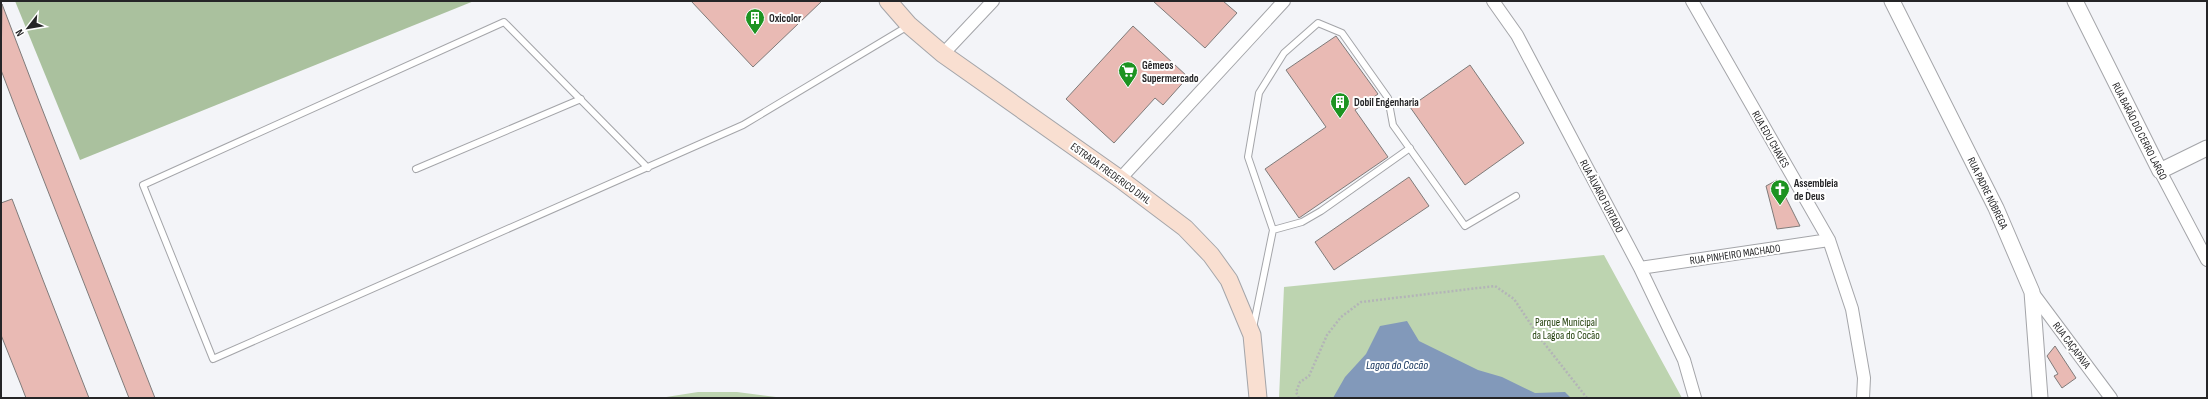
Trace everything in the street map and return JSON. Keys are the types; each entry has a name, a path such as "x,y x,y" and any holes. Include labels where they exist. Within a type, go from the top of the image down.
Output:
{"main road":[{"name":"ESTRADA FREDERICO DIHL","path":"888,1 909,25 943,54 1120,178 1185,228 1211,255 1229,280 1252,335 1258,398"}],"street":[{"path":"943,54 993,1"},
{"path":"1120,178 1284,1"},
{"name":"RUA ÁLVARO FURTADO","path":"1493,1 1517,35 1640,268 1684,360 1695,398"},
{"name":"RUA EDU CHAVES","path":"1692,1 1829,240 1852,309 1864,378 1863,398"},
{"name":"RUA PADRE NÓBREGA","path":"1892,1 1996,208 2032,292 2040,398"},
{"name":"RUA BARÃO DO CERRO LARGO","path":"2075,1 2160,171 2207,260"},
{"path":"2160,171 2207,148"},
{"name":"RUA PINHEIRO MACHADO","path":"1640,268 1829,240"},
{"name":"RUA CAÇAPAVA","path":"2032,292 2111,398"}],"lane":[{"path":"648,168 504,22 143,185 213,359 648,168 742,125 909,25"},
{"path":"1252,335 1273,230 1248,157 1260,93 1284,53 1318,23 1342,33 1388,98 1393,125 1465,226 1516,196"},
{"path":"416,170 580,99"},
{"path":"1273,230 1302,222 1321,211 1410,148"}],"path":[{"path":"1299,398 1296,392 1300,382 1309,376 1327,335 1341,317 1361,302 1495,286 1514,299 1540,338 1587,398"}],"green space":[{"path":"15,1 474,1 80,160"},
{"name":"Parque Municipal da Lagoa do Cocão","path":"1604,255 1682,398 1279,398 1284,287"},
{"path":"698,392 737,392 784,398 660,398"}],"water":[{"name":"Lagoa do Cocão","path":"1407,321 1419,341 1478,370 1502,377 1535,393 1565,392 1571,398 1333,398 1345,377 1366,354 1380,326"}],"building":[{"name":"Oxicolor","path":"691,1 822,1 753,67"},
{"path":"1153,1 1223,1 1237,13 1205,48"},
{"path":"2,4 155,398 129,398 17,112 1,70"},
{"name":"Gêmeos Supermercado","path":"1133,26 1188,77 1163,105 1155,98 1114,143 1066,99"},
{"name":"Dobil Engenharia","path":"1336,36 1378,94 1355,110 1388,157 1299,218 1265,169 1326,127 1286,70"},
{"path":"1470,65 1524,143 1465,185 1410,107"},
{"path":"1409,177 1429,206 1334,270 1315,242"},
{"name":"Assembleia de Deus","path":"1777,180 1800,226 1777,229 1766,186"},
{"path":"12,199 89,398 26,398 1,335 1,203"},
{"path":"2055,346 2076,378 2062,388 2054,376 2058,374 2047,356"}],"place":[{"name":"Oxicolor","path":"755,35"},
{"name":"Gêmeos Supermercado","path":"1128,88"},
{"name":"Dobil Engenharia","path":"1340,119"},
{"name":"Assembleia de Deus","path":"1780,206"}]}
